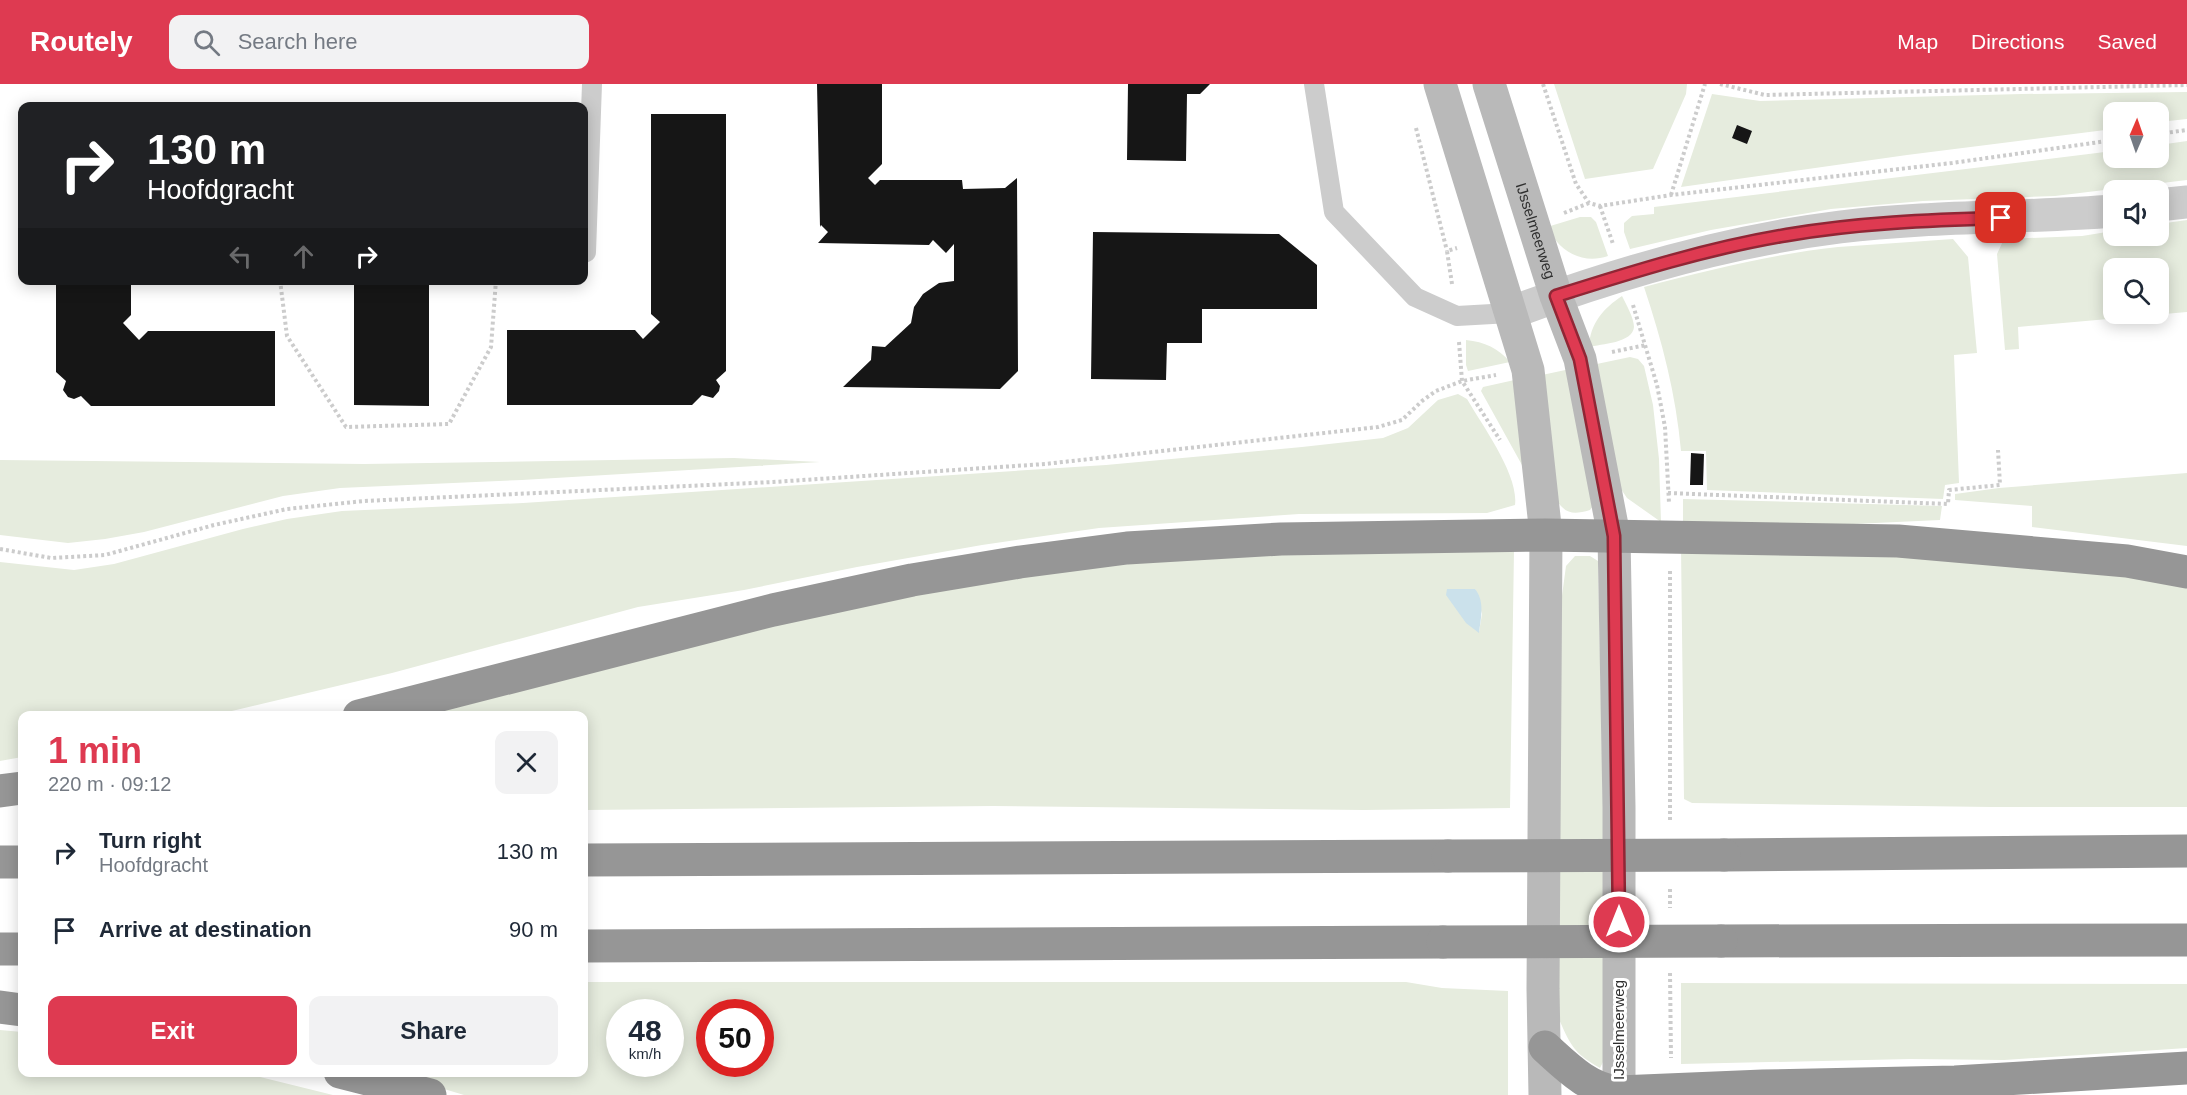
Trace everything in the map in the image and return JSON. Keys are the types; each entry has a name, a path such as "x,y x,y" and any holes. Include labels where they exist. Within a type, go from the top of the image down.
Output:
{"highway":[{"path":"379,711 773,610 912,579 1127,548 1281,539 1545,536 1898,541 2127,561 2187,572"},
{"path":"0,791 18,789"},
{"path":"588,860 2187,851"},
{"path":"0,862 18,862"},
{"path":"588,946 2187,940"},
{"path":"0,949 18,949"},
{"path":"0,1007 18,1009"},
{"path":"1545,1047 1580,1078 1619,1094 1752,1086 1954,1083 2187,1068"},
{"path":"360,1077 430,1095"}],"main road":[{"path":"1440,84 1528,370 1545,536 1545,1095"},
{"name":"IJsselmeerweg","path":"1489,84 1556,296 1580,359 1614,536 1619,853 1619,1094"}],"street":[{"path":"2169,204 2187,202"},
{"path":"1510,314 1556,296 1677,259 1787,235 1892,222 2103,212"}],"lane":[{"path":"588,196 592,84"},
{"path":"1314,84 1334,212 1415,297 1457,316 1510,314"}],"path":[{"path":"1543,84 1575,184 1589,203 1600,206 1671,195 1952,163 2103,142"},
{"path":"1671,195 1706,84"},
{"path":"1720,84 1766,95 2187,85"},
{"path":"1413,117 1447,251"},
{"path":"2169,132 2187,130"},
{"path":"281,285 288,336 346,427 449,424 491,347 496,285"},
{"path":"1646,345 1665,427 1670,537 1670,830"},
{"path":"0,549 51,558 105,555 214,525 287,509 364,501 773,482 1045,464 1378,427 1402,420 1436,391 1462,381"},
{"path":"1668,493 1948,504 1949,490 2000,485 1998,450"},
{"path":"1670,888 1670,912"},
{"path":"1670,970 1671,1091"}],"shaded area":[{"path":"1554,84 1687,84 1686,94 1653,169 1585,179"},
{"path":"2187,92 2187,119 2169,121 2169,102 2103,102 2103,130 1681,187 1712,94 1760,101"},
{"path":"2187,141 2187,180 2169,182 2169,180 2103,180 2103,190 2055,196 1923,201 1831,209 1711,230 1630,249 1624,232 1624,223 1632,216 1654,214 1654,207 2103,152 2103,168 2169,168 2169,144"},
{"path":"1580,217 1591,217 1596,222 1608,256 1589,259 1572,254 1558,243 1547,227"},
{"path":"2187,220 2187,312 2169,314 2169,258 2103,258 2103,319 2018,327 2019,349 2005,350 1997,254 2004,239 2082,236 2103,233 2103,246 2169,246 2169,223"},
{"path":"1953,239 1968,257 1977,353 1954,355 1959,483 1945,485 1943,499 1707,490 1706,451 1681,451 1676,409 1667,368 1644,287 1789,254 1838,247"},
{"path":"1622,296 1633,319 1632,332 1622,340 1589,347 1595,323 1609,306"},
{"path":"1466,340 1491,346 1510,362 1468,371"},
{"path":"1630,357 1638,359 1644,366 1653,405 1659,459 1661,522 1627,498 1617,483 1592,365"},
{"path":"1570,369 1593,506 1590,510 1579,512 1566,510 1556,499 1542,375"},
{"path":"1519,379 1527,474 1481,391 1483,387"},
{"path":"1458,394 1467,399 1506,465 1515,493 1515,505 1487,513 1299,514 1099,528 982,545 744,590 638,607 392,673 232,711 18,711 18,758 0,761 0,562 74,570 114,564 287,519 342,511 523,503 1106,465 1383,438 1408,428 1438,400"},
{"path":"734,458 820,462 522,480 340,488 283,496 144,532 105,539 68,543 0,535 0,460 364,464"},
{"path":"2187,473 2187,546 2032,527 2032,506 1955,500 1955,494 1999,488"},
{"path":"1683,499 1942,506 1940,520 1770,528 1683,525"},
{"path":"1681,547 1974,558 2187,581 2187,807 1692,803 1684,799"},
{"path":"1514,550 1510,808 1364,810 993,806 588,810 588,711 410,711 823,606 1168,557","holes":["1475,589 1482,614 1479,632 1447,590"]},
{"path":"1575,556 1590,556 1598,561 1603,802 1603,1062 1600,1068 1584,1058 1573,1047 1558,1017 1557,633 1566,566"},
{"path":"588,982 1406,982 1442,988 1508,991 1508,1095 464,1095 404,1077 588,1077"},
{"path":"1681,983 2187,984 2187,1048 2004,1060 1910,1059 1681,1064"},
{"path":"0,1030 18,1032 18,1077 260,1077 333,1095 0,1095"}],"water":[{"path":"1447,589 1475,589 1481,604 1479,633 1466,623 1446,595"}],"building":[{"path":"817,84 882,84 882,164 868,178 875,185 880,180 962,180 963,189 1005,188 1017,178 1018,371 1000,389 843,387 871,360 872,346 885,347 911,323 914,307 923,294 939,283 954,281 954,244 946,253 933,240 929,245 818,243 828,232 821,225 820,227"},
{"path":"1128,84 1210,84 1200,94 1187,94 1186,161 1127,160"},
{"path":"651,114 726,114 726,371 716,380 720,386 719,391 713,398 702,395 692,405 507,405 507,330 635,330 643,339 660,322 651,314"},
{"path":"1737,125 1752,131 1747,144 1732,138"},
{"path":"1093,232 1279,234 1317,265 1317,309 1202,309 1202,343 1167,343 1166,380 1091,379"},
{"path":"56,285 131,285 131,315 123,323 139,340 148,331 275,331 275,406 91,406 81,396 74,399 68,397 63,390 66,381 56,372"},
{"path":"354,285 429,285 429,406 354,405"},
{"path":"1691,453 1704,454 1703,485 1690,485"}],"route":[{"path":"1619,922 1614,536 1580,359 1556,296 1677,259 1787,235 1892,222 2001,218"}]}
